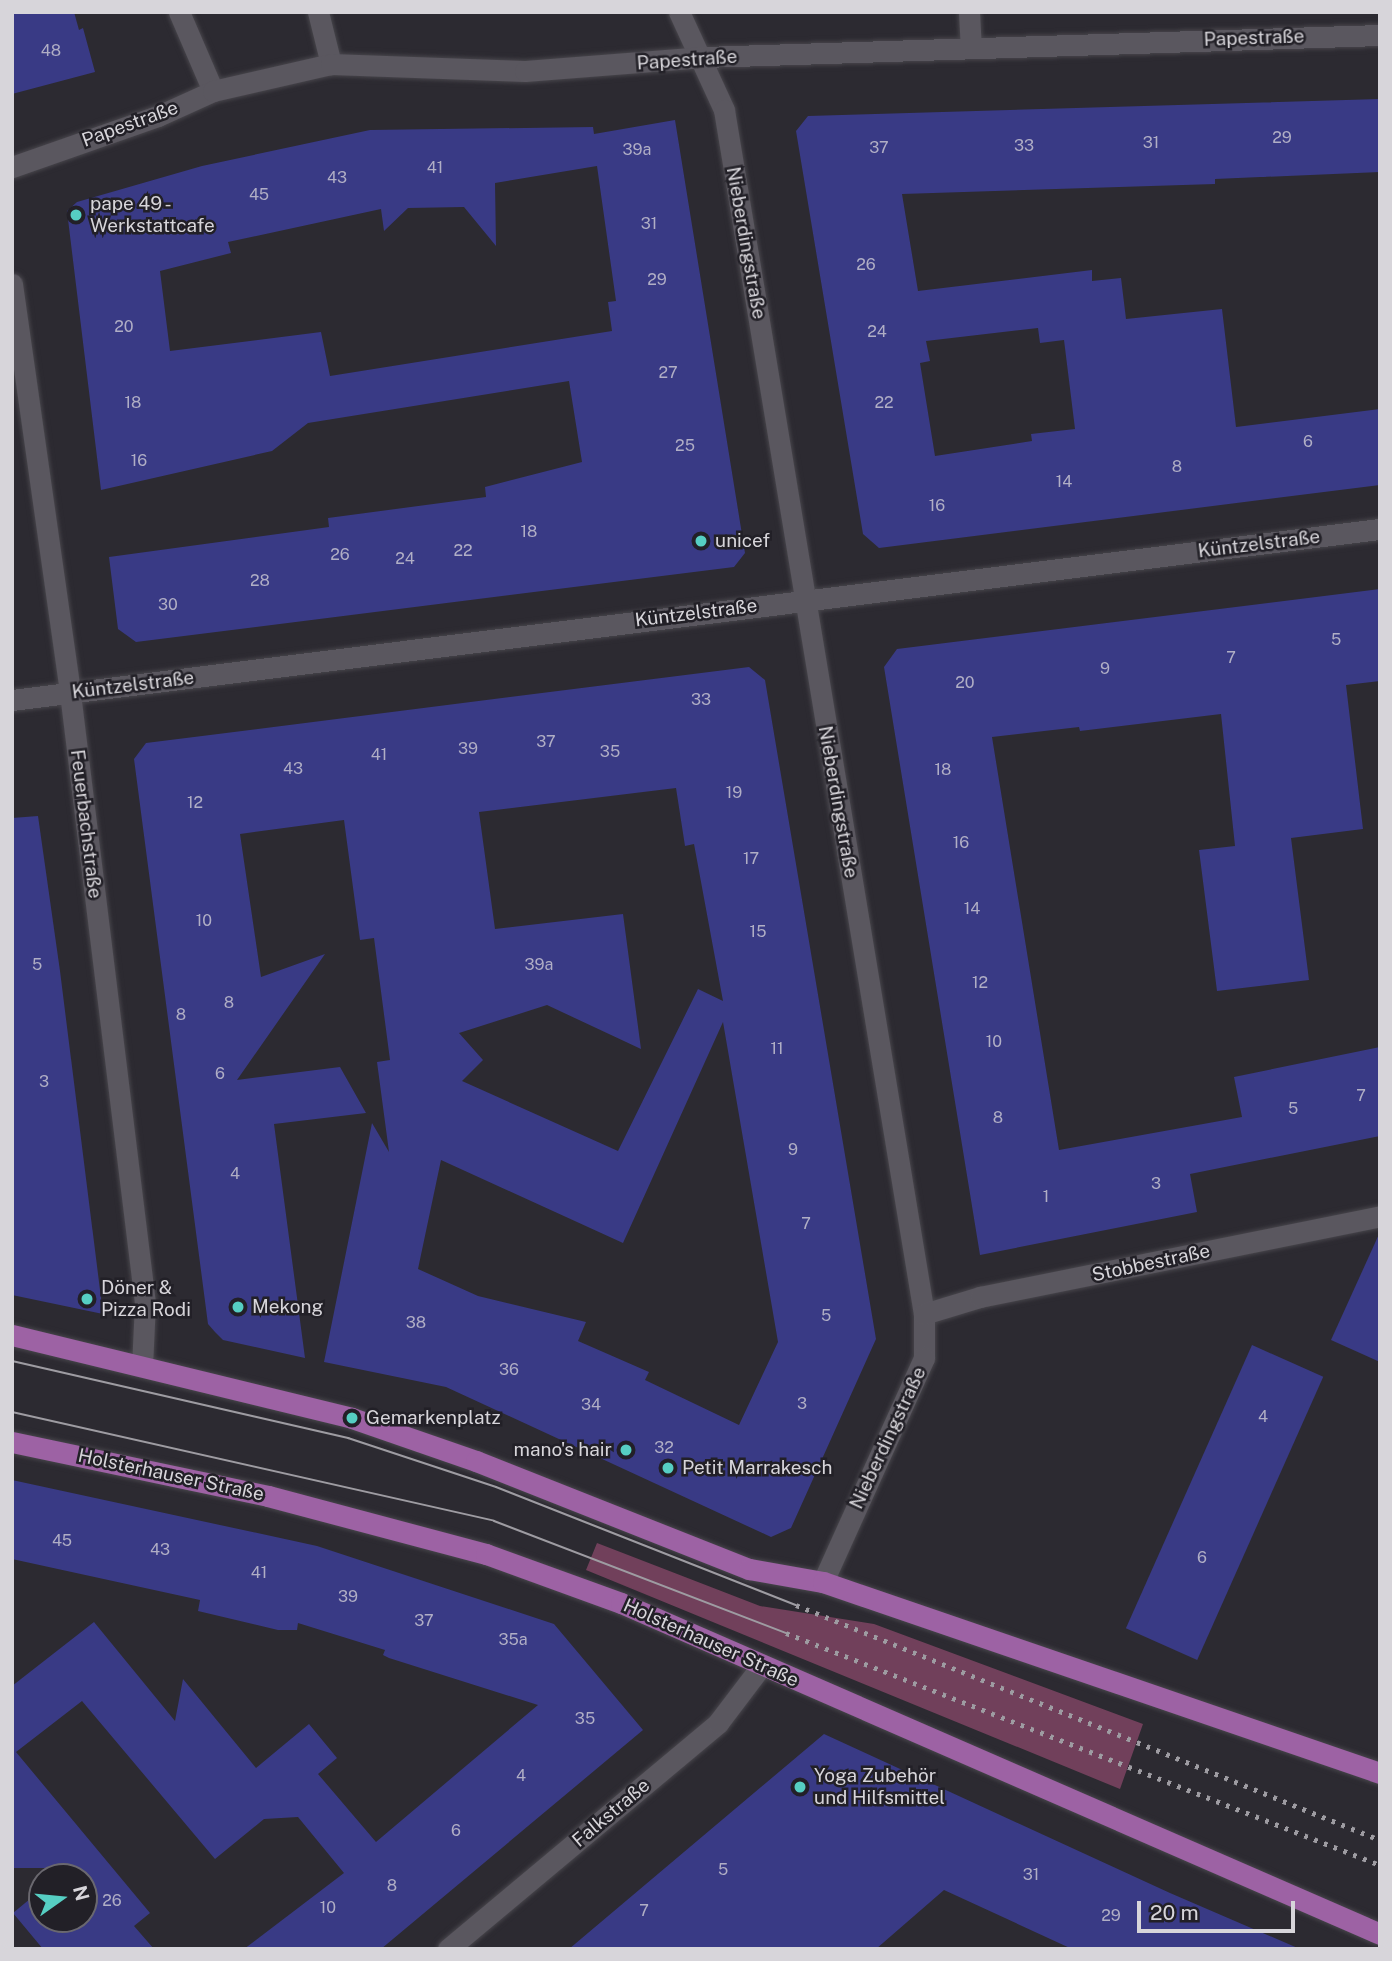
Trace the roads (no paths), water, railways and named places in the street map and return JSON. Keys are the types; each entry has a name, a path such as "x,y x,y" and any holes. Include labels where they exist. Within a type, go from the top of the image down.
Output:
{"main road":[{"path":"12,1335 352,1418 476,1461 749,1569 823,1582 1380,1773"},
{"name":"Holsterhauser Straße","path":"12,1442 268,1496 486,1554 621,1603 1380,1934"}],"street":[{"path":"179,12 213,91"},
{"path":"318,12 331,64"},
{"name":"Nieberdingstraße","path":"679,12 703,57 724,110 924,1314 924,1358 823,1582"},
{"path":"969,12 971,46"},
{"name":"Papestraße","path":"12,167 158,117 213,91 331,64 525,71 703,57 971,46 1380,35"},
{"name":"Feuerbachstraße","path":"12,284 70,693 145,1303 142,1366"},
{"name":"Küntzelstraße","path":"12,700 1380,529"},
{"name":"Stobbestraße","path":"924,1314 980,1297 1380,1216"},
{"name":"Falkstraße","path":"448,1949 718,1723 762,1665"}],"tram line":[{"path":"12,1361 348,1438 496,1487 796,1605"},
{"path":"12,1412 494,1521 786,1633"}],"railway":[{"path":"796,1605 1380,1840"},
{"path":"786,1633 1380,1865"}],"place":[{"name":"pape 49 - Werkstattcafe","path":"76,215"},
{"name":"unicef","path":"701,541"},
{"name":"Döner & Pizza Rodi","path":"87,1299"},
{"name":"Mekong","path":"238,1307"},
{"name":"Gemarkenplatz","path":"352,1418"},
{"name":"mano's hair","path":"626,1450"},
{"name":"Petit Marrakesch","path":"668,1468"},
{"name":"Yoga Zubehör und Hilfsmittel","path":"800,1787"}]}
